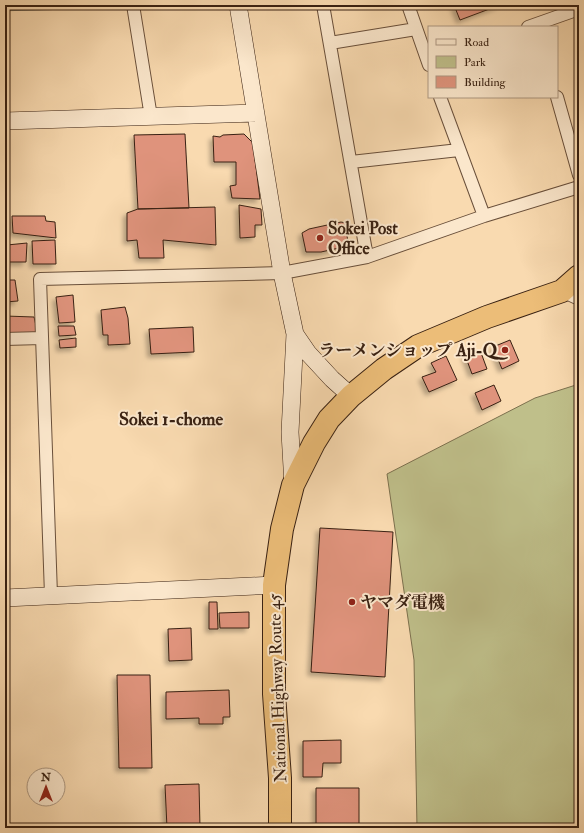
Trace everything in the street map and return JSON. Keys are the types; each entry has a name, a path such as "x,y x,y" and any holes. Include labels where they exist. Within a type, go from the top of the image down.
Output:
{"highway":[{"name":"National Highway Route 45","path":"280,828 280,778 274,694 274,586 282,529 293,485 314,443 329,419 351,396 384,369 418,346 487,317 571,295 579,276"}],"street":[{"path":"133,5 151,117"},
{"path":"238,5 282,273 295,334 290,432 293,485"},
{"path":"323,5 367,257"},
{"path":"408,5 428,61"},
{"path":"534,26 579,9"},
{"path":"330,42 416,29"},
{"path":"440,98 484,216"},
{"path":"557,98 579,175"},
{"path":"5,121 256,113"},
{"path":"350,162 459,150"},
{"path":"51,596 40,279 282,273 367,257 484,216 579,187"},
{"path":"295,334 313,358 332,379 351,396"},
{"path":"5,339 42,338"},
{"path":"5,598 274,586"}],"green space":[{"path":"579,384 579,828 417,828 414,660 387,474 535,398"}],"building":[{"path":"454,5 500,5 460,20"},
{"path":"185,134 189,208 138,209 134,135"},
{"path":"244,134 253,143 260,199 232,198 230,186 236,185 236,162 214,162 213,136 220,137 223,135"},
{"path":"239,205 261,209 262,225 255,225 255,237 240,238"},
{"path":"215,207 216,245 163,240 164,258 139,258 137,240 127,241 127,213 138,209"},
{"path":"12,216 45,216 46,221 55,222 56,238 13,233"},
{"path":"341,222 346,223 348,246 321,252 306,252 302,233 309,229"},
{"path":"55,240 56,264 33,264 32,241"},
{"path":"27,243 26,262 8,262 7,245"},
{"path":"5,280 15,280 18,301 5,302"},
{"path":"73,295 75,322 59,323 56,297"},
{"path":"125,307 128,318 130,344 108,345 108,335 103,335 101,310"},
{"path":"5,316 34,317 38,334 5,335"},
{"path":"58,326 74,326 76,335 59,336"},
{"path":"193,327 194,352 151,354 149,329"},
{"path":"76,338 76,347 60,348 59,340"},
{"path":"510,340 519,361 502,369 493,347"},
{"path":"480,350 487,369 472,374 465,355"},
{"path":"446,356 457,380 429,392 422,377 436,372 431,363"},
{"path":"494,385 501,401 482,410 475,393"},
{"name":"ヤマダ電機","path":"320,528 393,532 385,677 311,672"},
{"path":"209,602 217,602 218,629 209,629"},
{"path":"249,612 249,628 220,628 219,613"},
{"path":"191,628 192,660 169,661 168,629"},
{"path":"117,675 150,675 152,768 119,768"},
{"path":"229,690 230,717 223,717 223,724 199,724 199,718 166,719 166,692"},
{"path":"341,740 341,763 323,763 322,777 303,777 303,741"},
{"path":"199,784 200,828 167,828 165,785"},
{"path":"316,788 359,788 359,825 316,825"}],"waterway":[{"path":"5,9 121,6"}],"place":[{"name":"Sokei Post Office","path":"320,238"},
{"name":"ラーメンショップ Aji-Q","path":"505,350"},
{"name":"ヤマダ電機","path":"352,602"}],"district":[{"name":"Sokei 1-chome","path":"171,419"}]}
